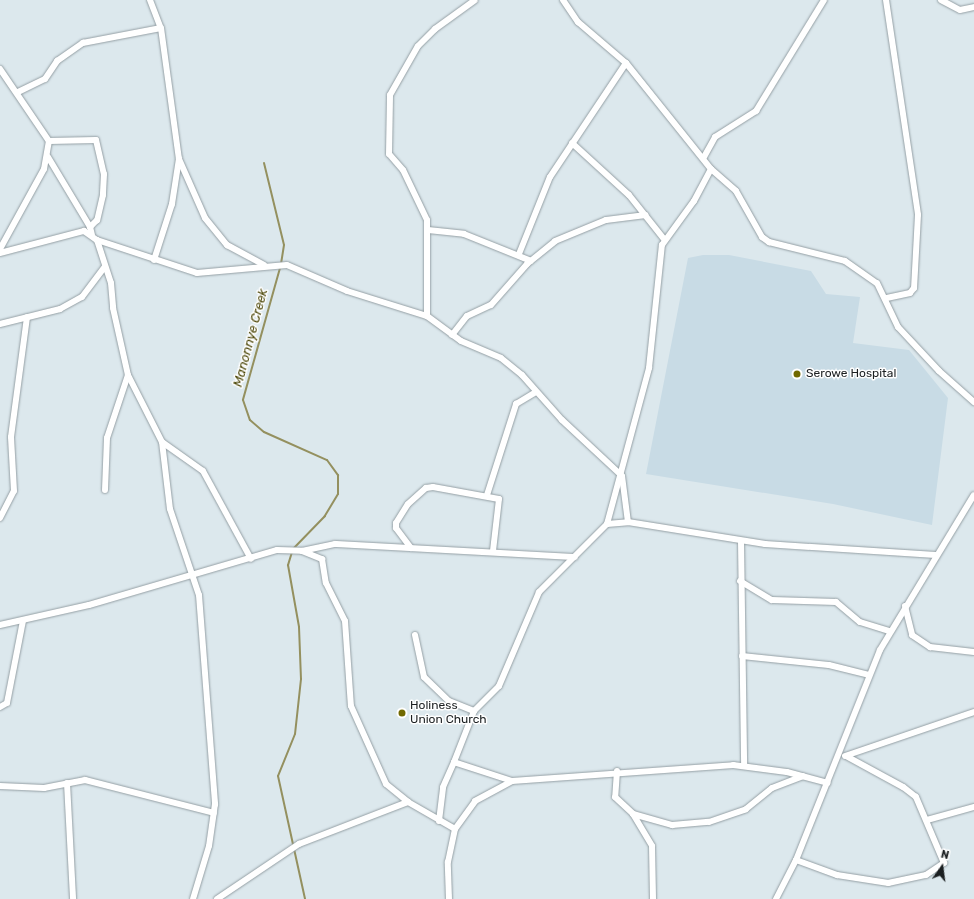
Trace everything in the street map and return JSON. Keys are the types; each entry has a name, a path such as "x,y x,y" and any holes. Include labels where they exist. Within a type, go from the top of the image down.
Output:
{"street":[{"path":"150,0 161,28 179,159 172,204 154,260"},
{"path":"427,316 428,230 421,203 389,154 390,94 418,46 435,29 475,0"},
{"path":"563,0 578,22 626,63 704,157 711,169 743,200 756,229 765,240 845,261 877,283 886,298 888,312 898,326 939,371 974,402"},
{"path":"704,157 715,137 756,110 824,0"},
{"path":"886,0 918,215 914,288 910,293 886,298"},
{"path":"941,0 960,10 974,7"},
{"path":"18,92 45,79 57,61 83,43 161,28"},
{"path":"519,254 548,182 572,143 626,63"},
{"path":"0,69 18,92 49,141 48,156 52,169 90,227 92,235 97,240 154,260 202,273 264,265 287,265 304,270 348,291 427,316 452,335 501,358 622,476 628,522"},
{"path":"49,141 91,138 97,142 104,174 103,195 97,220 90,227"},
{"path":"572,143 646,214 664,239"},
{"path":"0,249 48,156"},
{"path":"179,159 209,224 228,245 264,265"},
{"path":"439,821 443,787 474,711 499,686 539,592 607,524 622,476 649,368 664,239 694,201 711,169"},
{"path":"452,335 467,316 491,305 531,261 555,241 599,223 646,214"},
{"path":"428,230 464,234 519,254 531,261"},
{"path":"0,253 73,232 92,235"},
{"path":"97,240 105,267 128,375 162,442 170,509 199,595 207,673 214,813 209,846 193,899"},
{"path":"0,324 60,309 82,297 105,267"},
{"path":"0,518 14,491 11,437 27,317"},
{"path":"105,490 107,438 128,375"},
{"path":"487,495 516,404 536,392"},
{"path":"162,442 203,471 251,560"},
{"path":"411,548 396,528 396,523 408,504 426,488 487,495 499,500 493,551"},
{"path":"776,899 796,860 828,783 869,675 889,631 974,496"},
{"path":"607,524 628,522 741,541 936,555"},
{"path":"741,541 740,581 744,766"},
{"path":"0,625 89,605 192,574 251,560 276,550 302,551 335,544 493,551 575,557"},
{"path":"302,551 322,559 326,583 345,621 351,706 386,784 408,802 454,829"},
{"path":"740,581 772,600 836,602 860,622 889,631"},
{"path":"905,606 912,635 930,647 974,652"},
{"path":"0,707 7,703 23,621"},
{"path":"415,635 424,677 449,701 474,711"},
{"path":"742,656 829,665 869,675"},
{"path":"848,757 973,714"},
{"path":"796,860 837,875 878,882 926,875 942,866 945,860 927,820 910,792 848,757 839,754"},
{"path":"454,762 512,781"},
{"path":"449,899 448,862 454,829 475,801 512,781 617,771 744,766 804,776 828,783"},
{"path":"617,771 615,798 633,814 654,852 653,899"},
{"path":"633,814 672,825 709,822 746,810 772,788 804,776"},
{"path":"0,786 44,788 85,780 214,813"},
{"path":"67,783 73,899"},
{"path":"217,899 299,844 408,802"},
{"path":"927,820 974,807"}],"shaded area":[{"name":"Serowe Hospital","path":"703,255 729,255 811,271 826,294 860,297 853,343 909,350 948,398 932,525 833,504 646,474 688,258"}],"waterway":[{"name":"Manonnye Creek","path":"264,163 284,245 281,263"},
{"name":"Manonnye Creek","path":"280,268 243,400 250,420 264,432 327,460 338,475 338,494 325,516 294,548"},
{"name":"Manonnye Creek","path":"292,552 288,565 299,627 301,679 295,734 278,776 305,899"}],"place":[{"name":"Serowe Hospital","path":"797,374"},
{"name":"Holiness Union Church","path":"402,713"}]}
